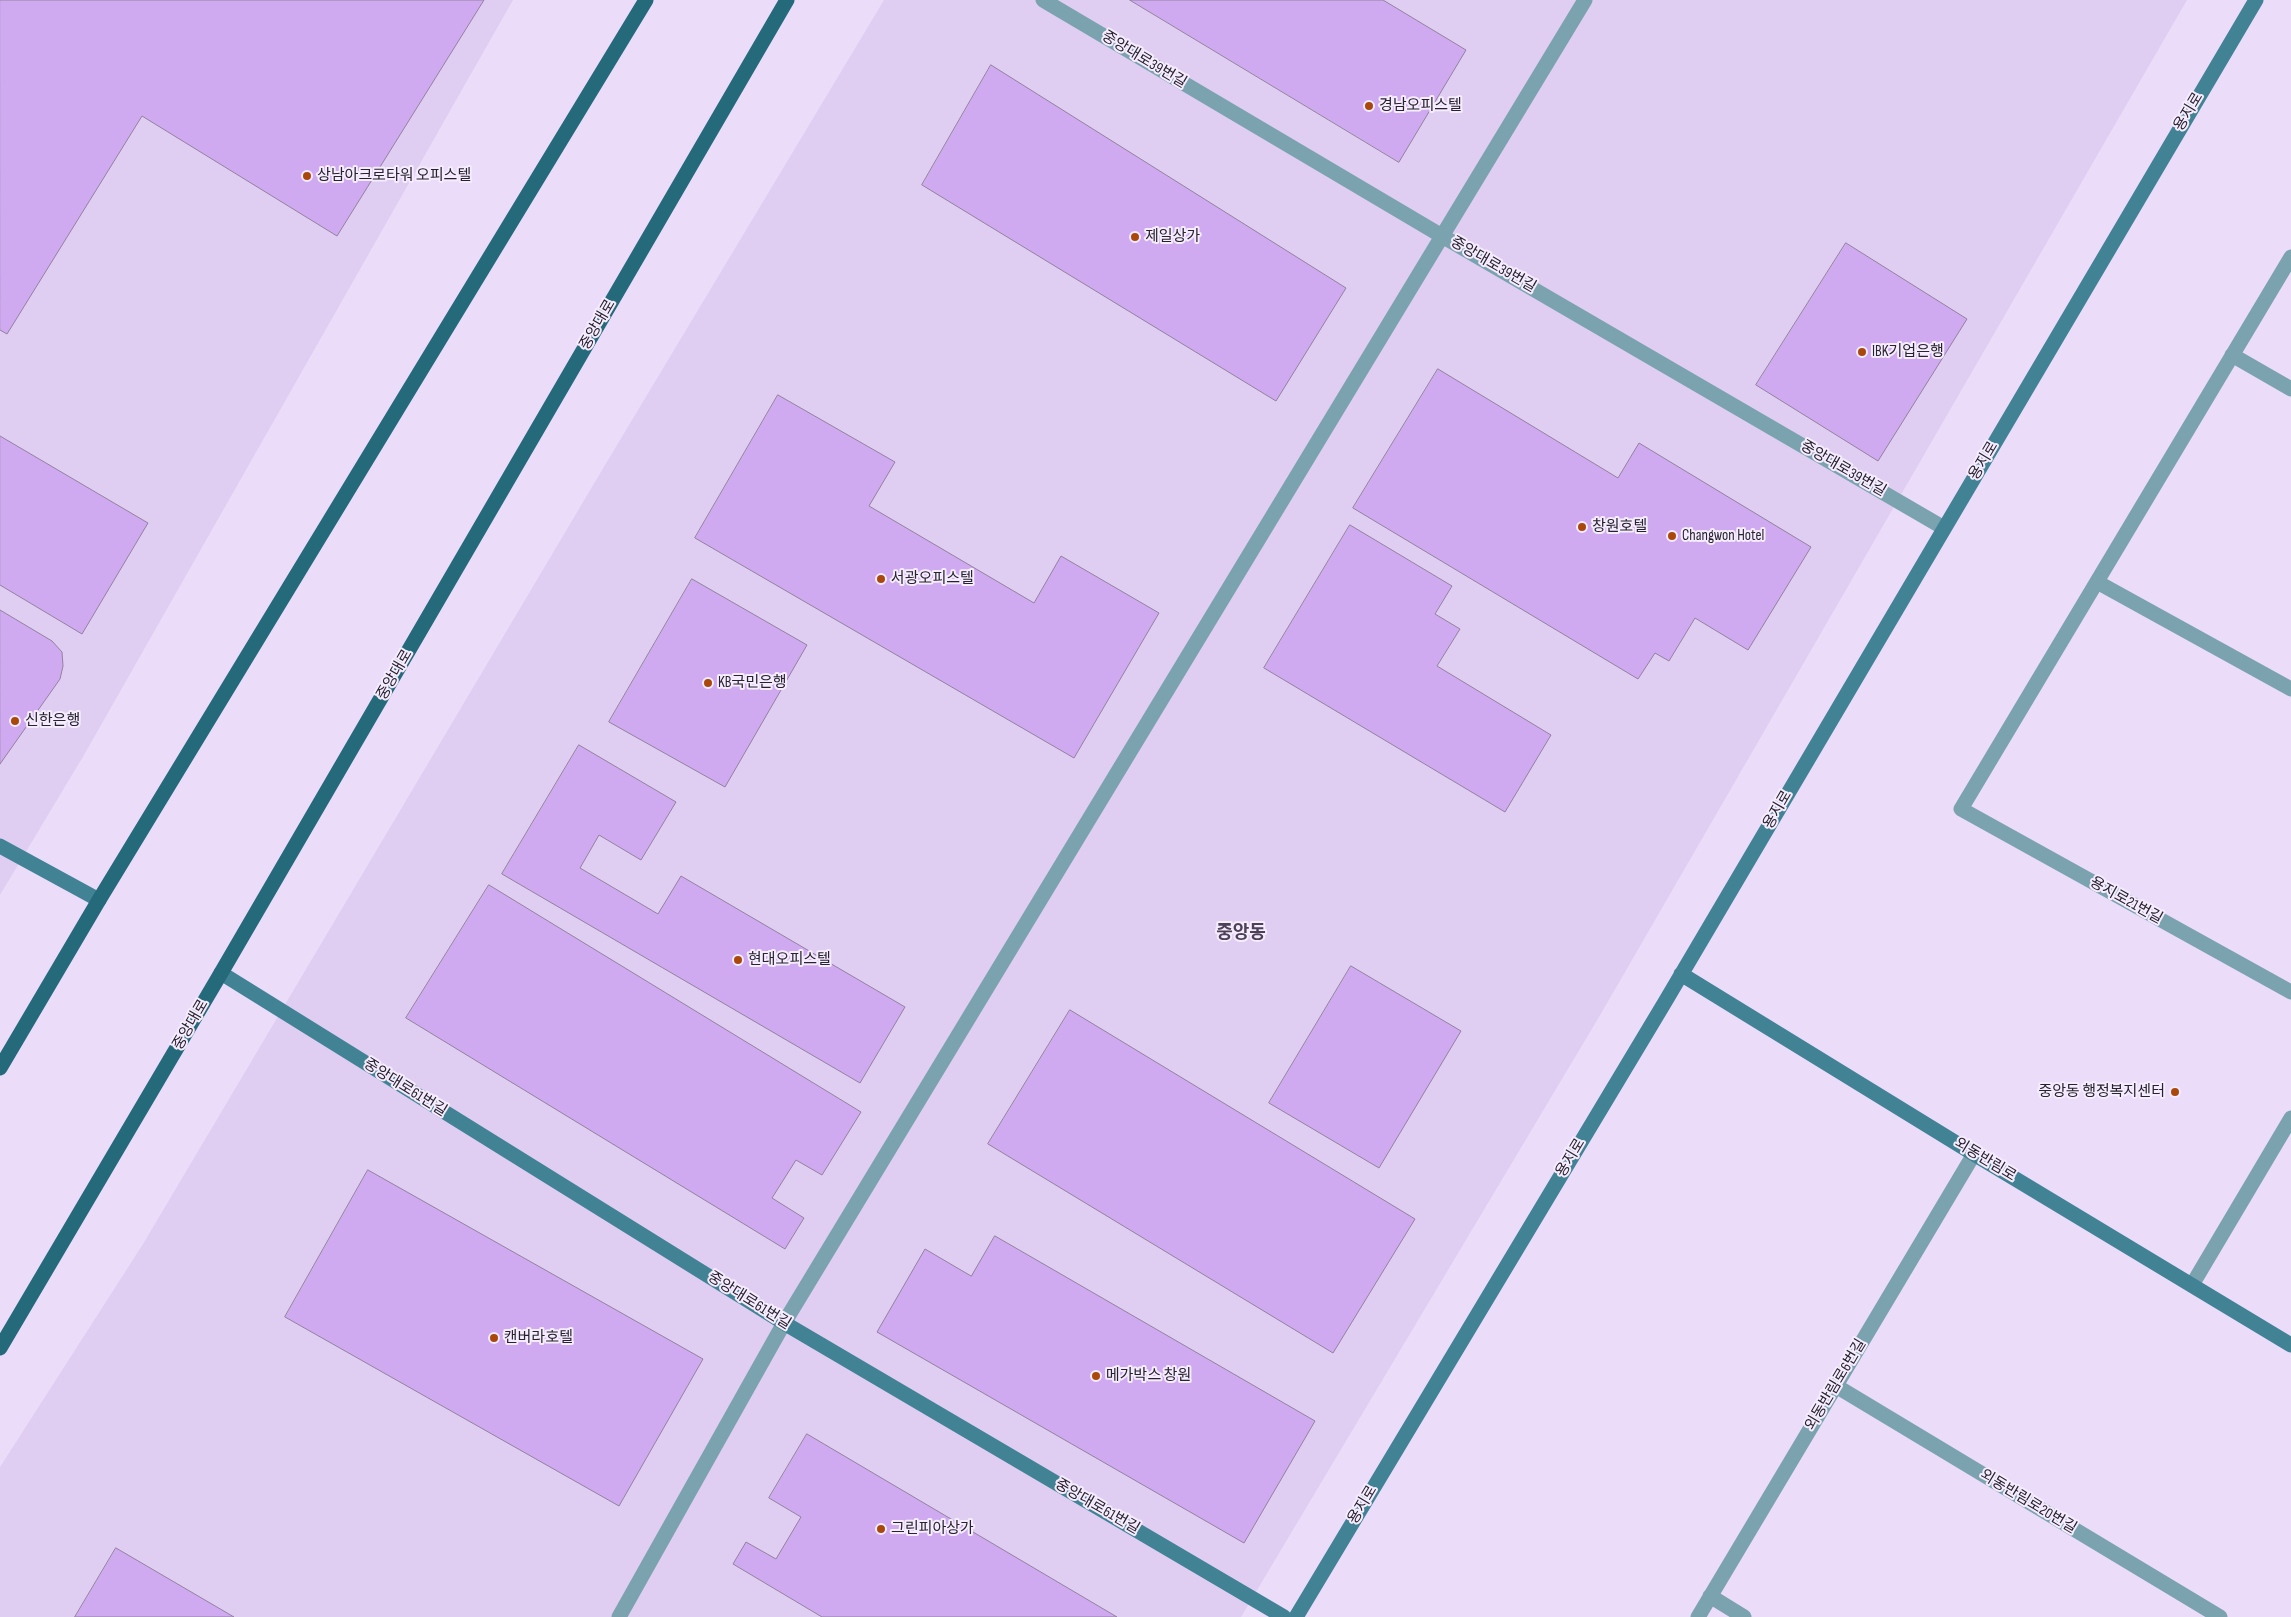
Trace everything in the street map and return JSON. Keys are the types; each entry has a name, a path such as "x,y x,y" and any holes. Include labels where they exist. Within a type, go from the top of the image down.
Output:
{"main road":[{"path":"0,1068 99,900 646,0"},
{"name":"중앙대로","path":"0,1348 221,973 787,0"},
{"name":"용지로","path":"1296,1617 1682,974 2256,0"},
{"path":"0,846 99,900"},
{"name":"중앙대로61번길","path":"221,973 784,1323 1284,1617"},
{"name":"외동반림로","path":"1682,974 1974,1154 2291,1345"}],"street":[{"name":"중앙대로39번길","path":"1043,0 1442,236 1944,528"},
{"path":"619,1617 784,1323 1584,0"},
{"path":"2291,257 2097,582 2291,689"},
{"path":"2232,355 2291,388"},
{"name":"용지로21번길","path":"2097,582 1961,809 2291,992"},
{"path":"2192,1285 2291,1118"},
{"name":"외동반림로6번길","path":"1698,1617 1974,1154"},
{"name":"외동반림로20번길","path":"1836,1386 2220,1617"},
{"path":"1710,1596 1744,1617"}],"shaded area":[{"path":"0,0 513,0 84,755 0,895"},
{"path":"884,0 2187,0 1599,1017 1241,1617 0,1617 0,1467 143,1244 605,465"}],"building":[{"name":"상남아크로타워 오피스텔","path":"0,0 484,0 337,236 142,116 7,334 0,330"},
{"name":"경남오피스텔","path":"1130,0 1383,0 1466,50 1399,162"},
{"name":"제일상가","path":"991,65 1346,288 1276,401 922,185"},
{"name":"IBK기업은행","path":"1846,243 1967,319 1878,461 1756,385"},
{"name":"창원호텔","path":"1438,369 1618,478 1639,443 1811,547 1748,650 1695,618 1669,661 1655,653 1638,679 1353,508"},
{"name":"서광오피스텔","path":"778,395 895,462 869,506 1034,603 1061,556 1159,613 1074,758 695,538"},
{"path":"0,436 148,523 82,634 0,585"},
{"path":"1350,525 1452,586 1435,614 1460,629 1437,666 1551,735 1505,812 1264,668"},
{"name":"KB국민은행","path":"692,579 807,645 725,787 609,722"},
{"name":"신한은행","path":"0,610 52,641 62,652 63,666 60,679 0,764"},
{"name":"현대오피스텔","path":"579,745 676,802 641,860 599,835 580,868 658,914 681,876 905,1007 860,1083 502,874"},
{"path":"489,885 861,1112 822,1175 796,1160 772,1198 804,1218 785,1249 406,1018"},
{"path":"1351,966 1461,1031 1379,1168 1269,1103"},
{"path":"1070,1010 1415,1219 1333,1353 988,1144"},
{"name":"캔버라호텔","path":"368,1170 703,1359 619,1506 285,1317"},
{"name":"메가박스 창원","path":"995,1236 1315,1421 1244,1543 877,1332 925,1249 971,1276"},
{"name":"그린피아상가","path":"807,1434 1117,1617 822,1617 733,1564 746,1542 776,1559 801,1517 769,1498"},
{"path":"116,1548 234,1617 75,1617"}],"place":[{"name":"경남오피스텔","path":"1369,106"},
{"name":"상남아크로타워 오피스텔","path":"307,176"},
{"name":"제일상가","path":"1135,237"},
{"name":"IBK기업은행","path":"1862,352"},
{"name":"창원호텔","path":"1582,527"},
{"name":"Changwon Hotel","path":"1672,536"},
{"name":"서광오피스텔","path":"881,579"},
{"name":"KB국민은행","path":"708,683"},
{"name":"신한은행","path":"15,721"},
{"name":"현대오피스텔","path":"738,960"},
{"name":"중앙동 행정복지센터","path":"2175,1092"},
{"name":"캔버라호텔","path":"494,1338"},
{"name":"메가박스 창원","path":"1096,1376"},
{"name":"그린피아상가","path":"881,1529"}],"district":[{"name":"중앙동","path":"1241,933"}]}
